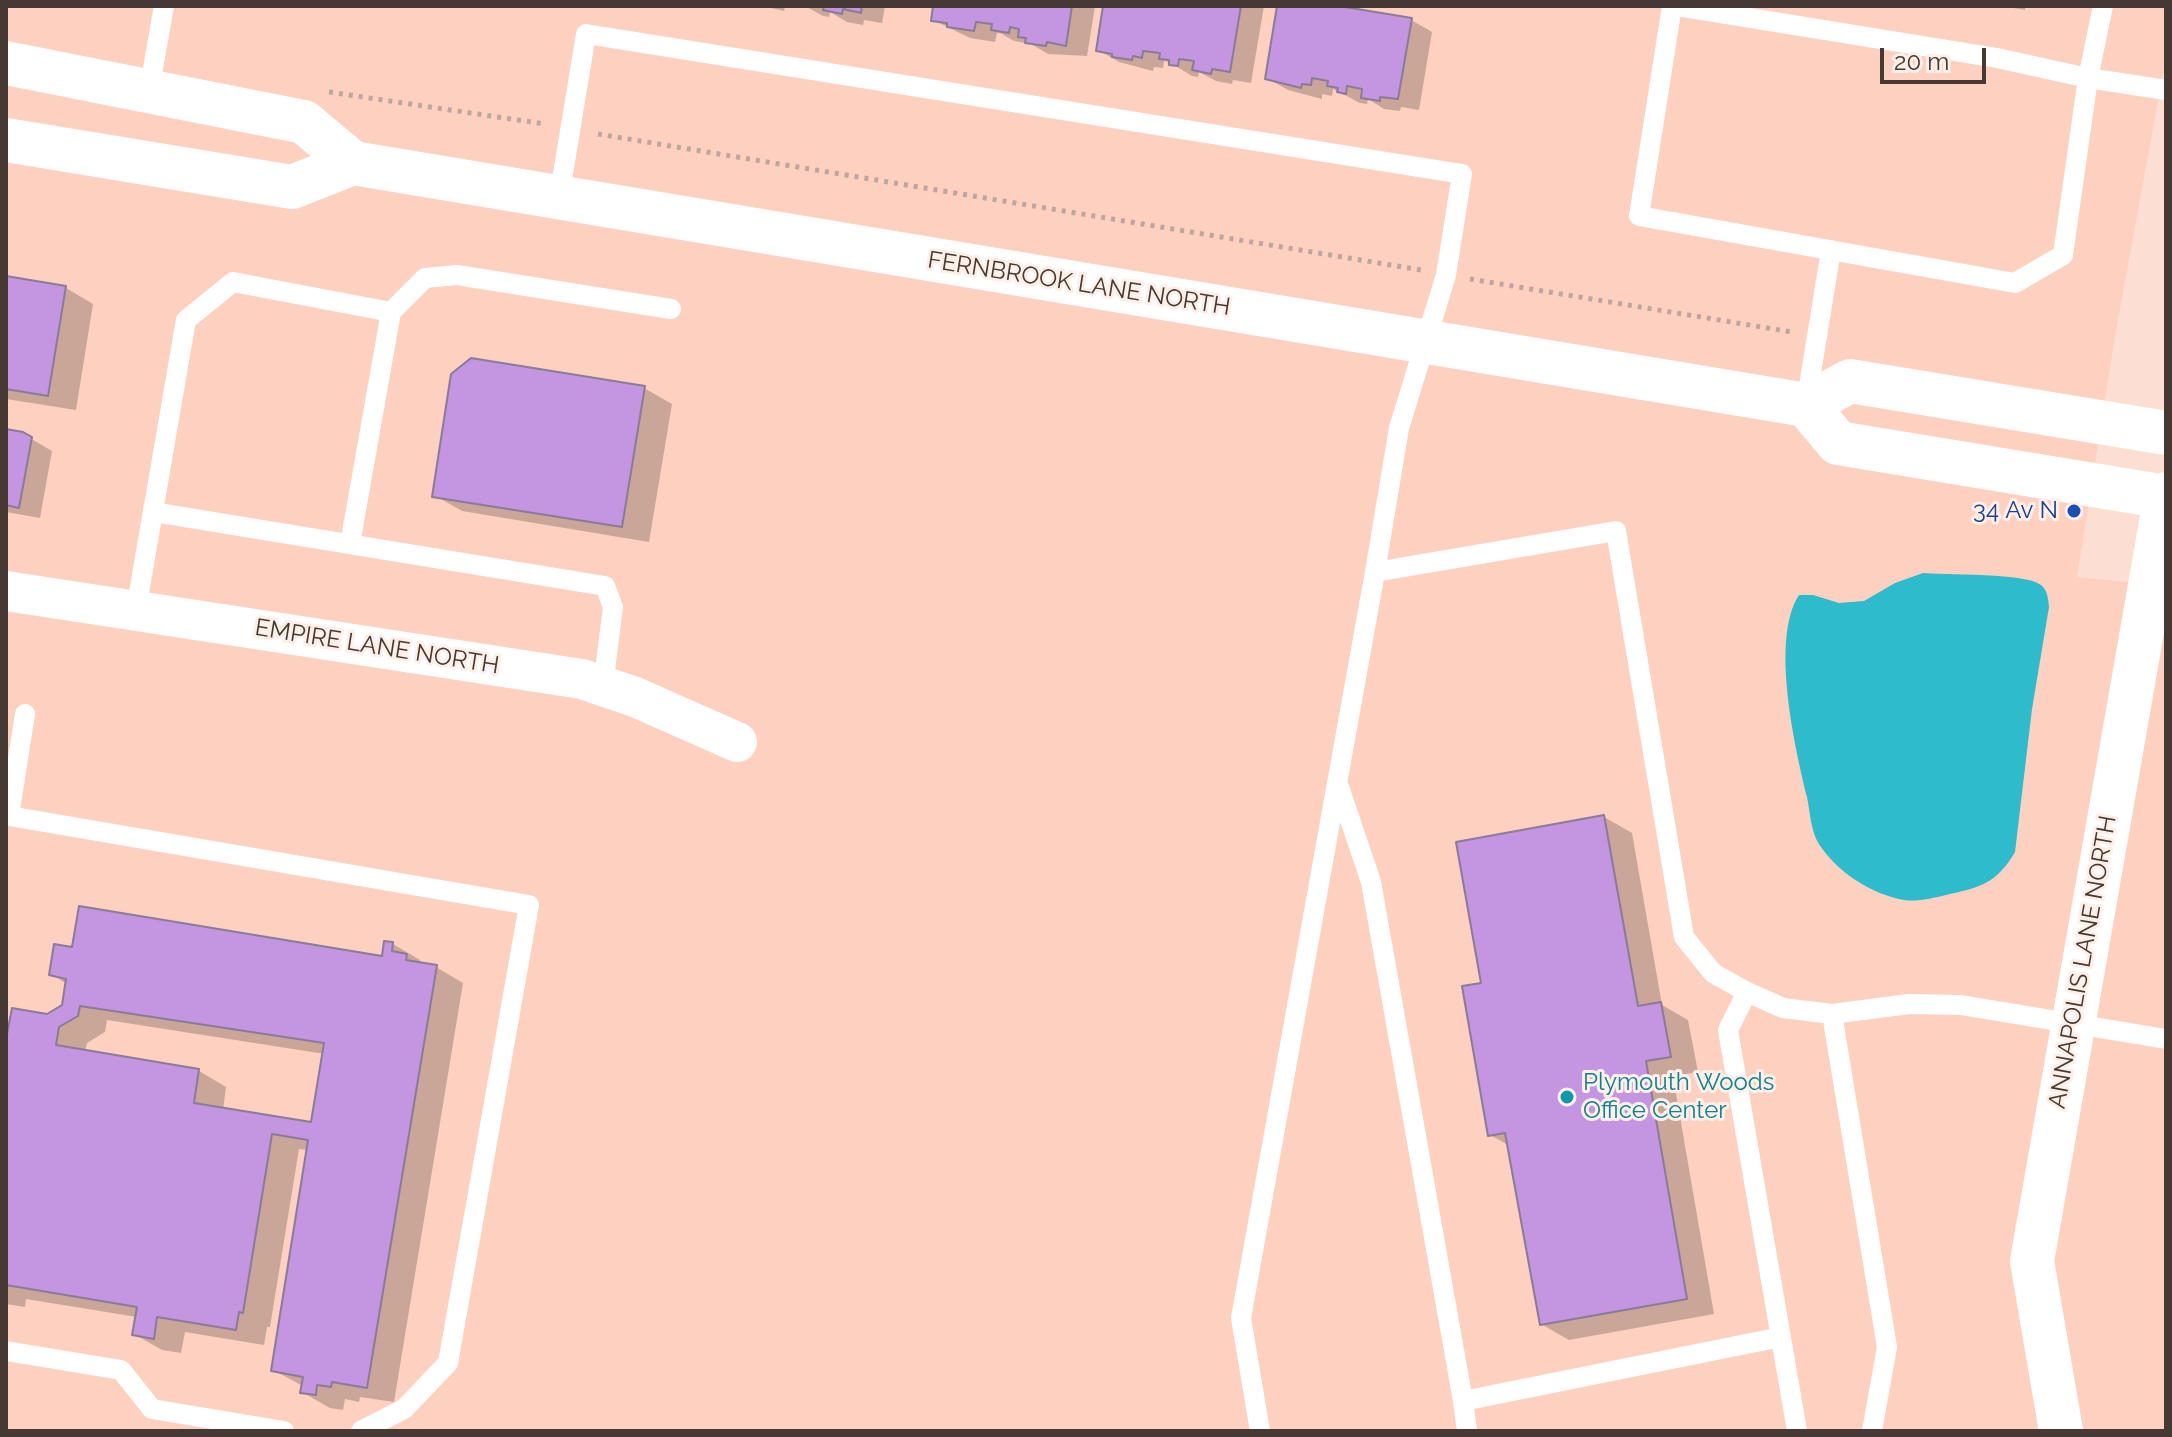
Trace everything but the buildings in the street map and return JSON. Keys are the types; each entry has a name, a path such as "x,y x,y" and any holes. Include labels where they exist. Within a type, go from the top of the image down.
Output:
{"street":[{"path":"6,63 304,122 353,163 292,187 6,140"},
{"name":"FERNBROOK LANE NORTH","path":"353,163 1806,405"},
{"path":"2166,433 1850,381 1806,405 1838,443 2166,496"},
{"name":"ANNAPOLIS LANE NORTH","path":"2061,1431 2032,1261 2166,496"},
{"name":"EMPIRE LANE NORTH","path":"6,591 569,676 635,697 737,742"}],"lane":[{"path":"149,91 164,6"},
{"path":"2103,6 2088,78 2063,255 2015,283 1639,216 1674,6 1997,58 2088,78 2166,90"},
{"path":"559,198 586,34 1462,174 1446,275 1399,428 1241,1318 1260,1431"},
{"path":"1806,405 1831,250"},
{"path":"350,544 391,312 425,278 457,275 671,309"},
{"path":"136,610 186,320 233,282 391,312"},
{"path":"153,512 605,586 613,607 603,686"},
{"path":"1375,572 1616,531 1684,937 1713,973 1783,1008 1832,1014 1909,1004 1961,1005 2166,1039"},
{"path":"25,714 7,824 529,905 448,1363 404,1409 361,1431"},
{"path":"1337,783 1371,882 1467,1431"},
{"path":"1747,992 1728,1030 1797,1431"},
{"path":"1832,1014 1887,1347 1872,1431"},
{"path":"1463,1401 1781,1337"},
{"path":"6,1351 121,1370 152,1409 284,1431"}],"path":[{"path":"316,91 570,129 1817,336"}],"shaded area":[{"path":"6,6 2166,6 2166,57 2115,336 2077,577 2166,586 2166,1431 6,1431"}],"water":[{"path":"1923,573 2003,576 2033,581 2045,590 2049,607 2032,709 2015,852 1994,878 1978,886 1909,900 1879,893 1856,880 1835,864 1816,839 1792,723 1786,638 1799,595 1813,595 1839,603 1864,601 1895,583"}],"place":[{"name":"34 Av N","path":"2074,511"},
{"name":"Plymouth Woods Office Center","path":"1567,1097"}]}
